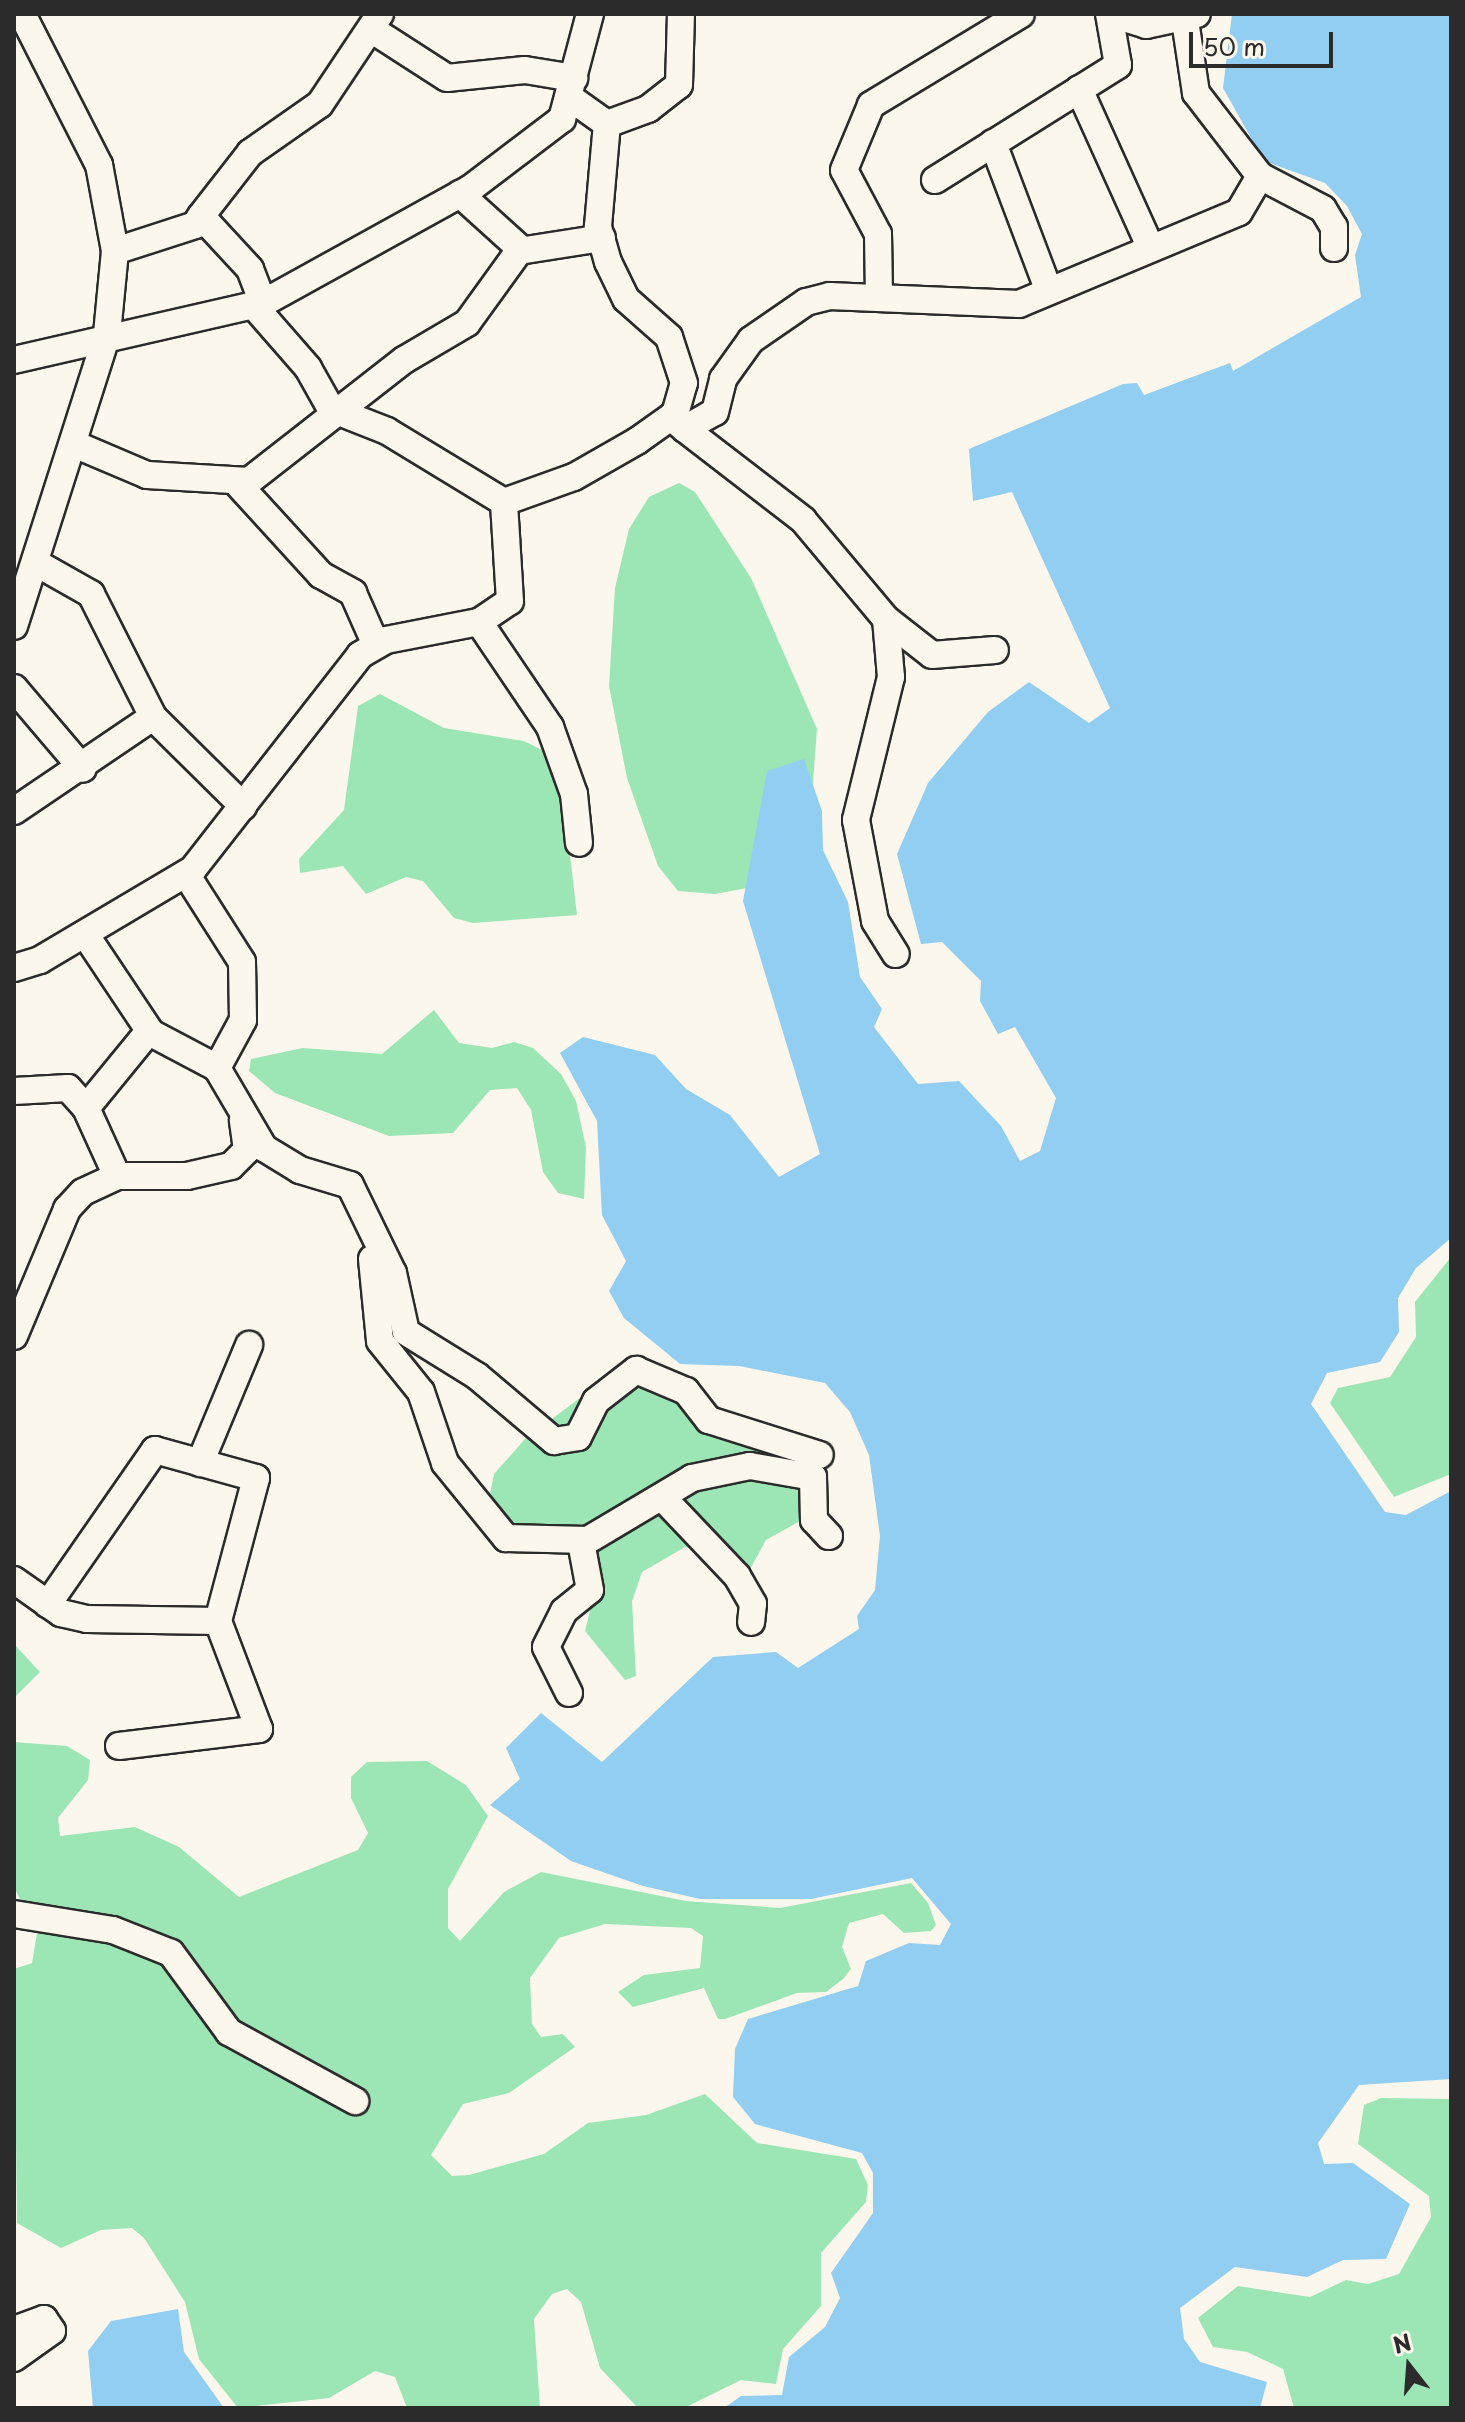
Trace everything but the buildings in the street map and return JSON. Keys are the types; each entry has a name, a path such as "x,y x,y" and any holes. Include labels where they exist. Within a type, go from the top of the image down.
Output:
{"street":[{"path":"14,626 38,564 107,334 115,251 99,165 22,14"},
{"path":"14,360 107,334 258,304 460,194 546,135 571,88 590,14"},
{"path":"607,124 648,109 679,85 681,14"},
{"path":"879,297 878,234 844,170 871,105 1021,14"},
{"path":"935,180 1118,65 1110,14 1146,25 1191,17 1196,93 1260,176 1323,209 1334,227 1334,248"},
{"path":"115,251 195,225 250,153 320,104 375,21 447,78 525,70 571,88 607,124 602,238 626,299 681,357 684,383 678,423"},
{"path":"1079,89 1150,246"},
{"path":"993,143 1049,291"},
{"path":"201,216 250,269 258,304 308,368 331,409 344,411 504,502 574,477 678,423 715,412 723,379 751,340 787,311 830,296 1011,305 1239,212 1260,176"},
{"path":"460,194 522,250"},
{"path":"74,444 147,475 249,481 344,411 404,360 483,309 522,250 602,238"},
{"path":"678,423 803,520 886,619 932,655 995,650"},
{"path":"236,482 321,575 353,593 376,645"},
{"path":"14,968 85,934 186,874 360,655 376,645 479,622 510,601 504,502"},
{"path":"38,564 91,594 153,717 243,806"},
{"path":"886,619 891,677 856,820 875,921 896,954"},
{"path":"479,622 550,727 574,794 579,843"},
{"path":"14,688 83,769"},
{"path":"14,811 83,769 153,717"},
{"path":"186,874 242,962 243,1020 217,1068"},
{"path":"85,934 149,1031 217,1068 264,1148 300,1170 350,1185 393,1273 406,1332 477,1376 554,1441 578,1437 596,1401 636,1370 686,1391 709,1420 820,1455"},
{"path":"86,1108 149,1031"},
{"path":"14,1091 68,1088 86,1108 117,1176"},
{"path":"14,1336 67,1209 117,1176 187,1176 231,1166 247,1150 242,1113"},
{"path":"362,1210 362,1241 379,1282 375,1329 421,1392 445,1463 506,1538 581,1542 662,1497 733,1467 803,1471 816,1485 816,1527 829,1536"},
{"path":"200,1463 249,1345"},
{"path":"48,1604 155,1450 256,1478 218,1621 259,1729 119,1746"},
{"path":"662,1497 737,1576 753,1604 751,1622"},
{"path":"569,1693 546,1647 564,1611 590,1590 589,1555 581,1542"},
{"path":"14,1580 48,1604 87,1619 218,1621"},
{"path":"14,1914 113,1930 171,1953 229,2032 355,2101"},
{"path":"14,2330 44,2319 52,2331 14,2358"}],"green space":[{"path":"679,483 695,492 751,578 817,729 810,822 763,885 715,894 678,891 658,866 627,778 609,686 615,588 629,529 649,497"},
{"path":"380,694 444,728 524,741 550,754 562,787 577,915 473,923 454,918 423,881 406,877 366,894 343,866 300,873 299,859 344,810 358,706"},
{"path":"434,1010 459,1043 492,1048 514,1042 533,1048 561,1074 576,1101 586,1147 584,1199 558,1193 543,1172 531,1110 517,1088 490,1090 453,1133 389,1136 275,1093 249,1071 251,1059 303,1048 382,1054"},
{"path":"1451,1257 1451,1474 1394,1497 1330,1403 1338,1388 1390,1377 1416,1337 1415,1302"},
{"path":"604,1380 691,1385 733,1417 825,1460 802,1520 766,1540 750,1569 725,1579 698,1549 685,1547 642,1572 632,1601 636,1676 625,1680 585,1631 600,1569 587,1533 527,1530 504,1521 490,1494 494,1474 525,1439"},
{"path":"14,1644 40,1672 14,1698"},
{"path":"14,1742 67,1746 90,1760 88,1780 58,1818 60,1836 135,1827 179,1847 239,1897 358,1850 368,1833 351,1798 351,1777 367,1762 427,1761 466,1785 488,1816 448,1889 448,1928 460,1941 504,1892 541,1872 686,1901 780,1908 911,1883 928,1903 936,1925 931,1931 904,1933 883,1914 849,1923 842,1947 851,1969 843,1979 826,1992 797,1993 725,2019 718,2019 704,1988 633,2007 618,1992 644,1975 700,1968 703,1936 691,1928 605,1924 559,1938 530,1978 532,2024 541,2037 563,2034 575,2047 509,2093 463,2104 431,2155 452,2176 469,2175 544,2154 588,2123 646,2115 705,2094 757,2143 856,2159 868,2185 866,2202 821,2253 821,2306 783,2349 776,2384 741,2380 684,2408 637,2407 600,2368 581,2302 567,2289 552,2294 534,2319 540,2408 407,2408 395,2377 375,2371 329,2398 238,2408 199,2359 185,2302 144,2238 132,2228 101,2230 61,2248 17,2223 14,1969 32,1963 37,1933 14,1887"},
{"path":"1381,2098 1451,2099 1451,2408 1294,2408 1283,2369 1247,2352 1213,2347 1198,2318 1238,2286 1310,2297 1346,2280 1368,2284 1399,2274 1431,2217 1429,2196 1358,2144 1364,2105"}],"water":[{"path":"1232,14 1451,14 1451,1238 1416,1268 1398,1298 1399,1332 1380,1362 1327,1373 1311,1404 1385,1512 1406,1515 1451,1491 1451,2079 1359,2085 1318,2143 1324,2164 1353,2163 1410,2204 1386,2259 1343,2260 1307,2277 1235,2267 1180,2308 1184,2339 1200,2362 1267,2382 1260,2408 724,2408 741,2396 782,2395 789,2357 825,2327 840,2298 831,2273 873,2213 873,2173 862,2153 755,2124 733,2097 735,2049 748,2019 858,1986 866,1961 909,1943 940,1945 951,1924 912,1878 811,1899 700,1899 643,1886 571,1861 490,1805 520,1779 506,1748 541,1713 602,1762 713,1657 776,1652 798,1668 859,1629 857,1616 875,1590 880,1536 869,1455 850,1412 825,1383 739,1366 680,1364 624,1318 609,1291 626,1261 602,1215 597,1121 560,1053 583,1037 655,1055 686,1089 730,1115 779,1177 820,1154 743,901 767,771 804,759 822,811 823,850 848,902 860,977 882,1009 874,1027 918,1084 959,1081 1001,1126 1020,1161 1040,1151 1056,1098 1015,1027 998,1034 980,1001 981,981 942,942 921,944 897,854 928,783 988,712 1029,682 1089,723 1110,708 1012,492 973,501 969,449 1123,384 1137,383 1144,395 1230,363 1233,371 1361,297 1355,255 1362,234 1347,206 1325,183 1264,161 1223,88"},
{"path":"178,2309 184,2352 224,2408 93,2408 88,2351 111,2321"}]}
